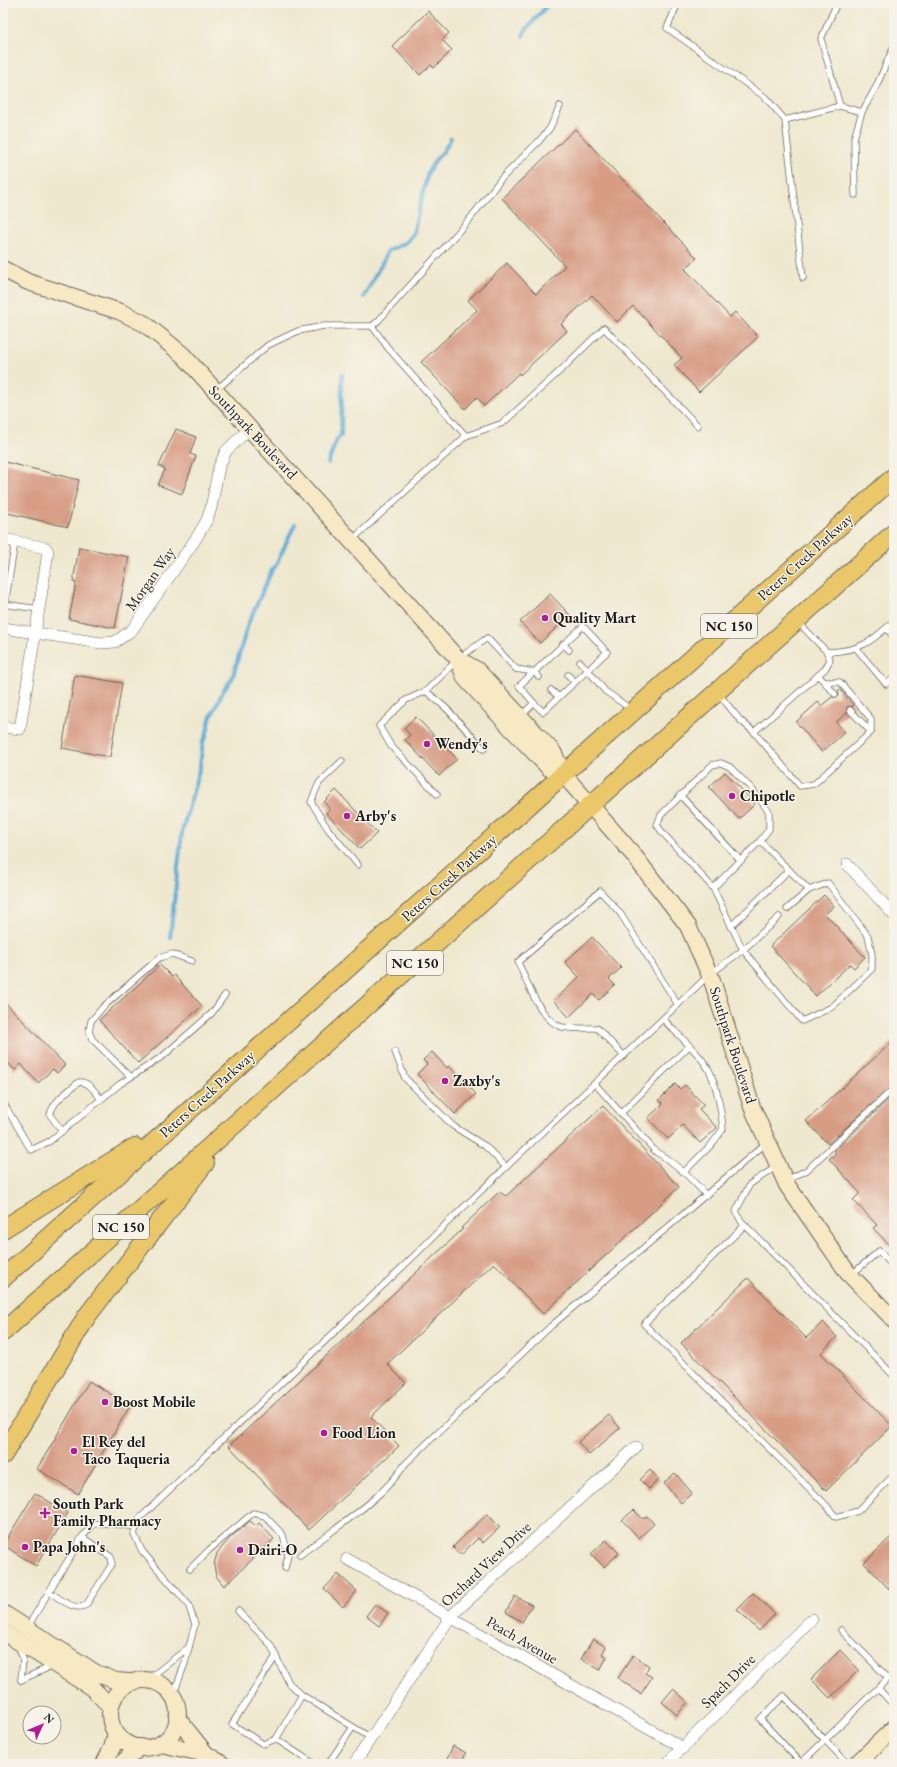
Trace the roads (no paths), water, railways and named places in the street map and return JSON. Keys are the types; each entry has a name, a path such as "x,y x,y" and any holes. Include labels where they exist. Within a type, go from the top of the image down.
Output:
{"main road":[{"name":"Peters Creek Parkway","path":"3,1278 894,477"},
{"name":"NC 150","path":"3,1332 894,532"},
{"path":"3,1229 112,1162 185,1114"},
{"path":"3,1455 87,1316 173,1203 239,1121"}],"street":[{"name":"Southpark Boulevard","path":"3,269 28,282 121,312 145,324 183,355 352,540 458,659 476,670 553,752 564,775 632,853 688,926 709,975 752,1107 785,1182 851,1276 894,1320"},
{"name":"Morgan Way","path":"3,628 101,643 115,642 132,630 195,540 207,520 219,468 226,451 250,428"},
{"path":"3,539 46,548 48,552 20,729 3,727"},
{"name":"Southpark Boulevard","path":"458,659 465,678 548,768 564,775"},
{"path":"847,864 894,915"},
{"name":"Orchard View Drive","path":"354,1764 451,1616 636,1448"},
{"name":"Peach Avenue","path":"347,1559 451,1616 683,1748"},
{"path":"3,1613 96,1673 116,1681 129,1682 146,1680 163,1686 173,1696 178,1710 178,1718 172,1732 160,1744 153,1747 140,1748 128,1744 116,1734 110,1718 110,1706 116,1693 129,1682"},
{"name":"Spach Drive","path":"666,1764 812,1619"},
{"path":"9,1636 92,1688 110,1706"},
{"path":"178,1718 206,1754"},
{"path":"856,1764 894,1728"},
{"path":"104,1764 112,1748 116,1734"},
{"path":"160,1744 206,1754 222,1764"},
{"path":"121,1764 140,1748"}],"lane":[{"path":"678,3 667,28 765,97 785,120 803,278"},
{"path":"838,3 821,39 840,106"},
{"path":"855,195 854,138 862,112 876,87 894,46"},
{"path":"215,391 268,345 298,331 324,326 372,326 405,293 469,220 501,179 539,141 550,128 560,106"},
{"path":"785,120 840,106 862,112"},
{"path":"372,326 388,348 466,436"},
{"path":"352,540 466,436 503,423 604,328 698,426"},
{"path":"15,542 4,604 39,609"},
{"path":"754,732 818,675 830,660 827,652 797,620"},
{"path":"827,652 842,652 872,641 894,621"},
{"path":"583,626 607,652 543,712 519,686 534,672 552,659 563,644 583,626"},
{"path":"886,628 894,637"},
{"path":"436,794 391,746 379,726 406,700 426,691 458,659 487,638 516,669 534,672 539,677"},
{"path":"563,644 568,650"},
{"path":"856,648 886,684 894,678"},
{"path":"580,662 605,691 634,711"},
{"path":"568,674 575,682"},
{"path":"818,675 835,694"},
{"path":"825,682 840,682 871,719 872,732"},
{"path":"552,690 558,697"},
{"path":"426,691 447,709 484,750"},
{"path":"717,692 740,720 754,732 800,786 814,784 872,732"},
{"path":"520,717 534,703"},
{"path":"850,710 872,732"},
{"path":"342,761 319,783 311,802 328,830 358,865"},
{"path":"713,888 760,841 769,829 770,812 752,789 730,767 721,763 712,765 680,795 661,815 657,824 662,832 713,888 743,950 802,1021 832,1007 872,969 872,954 868,936 828,883 809,890 787,909"},
{"path":"680,795 741,861"},
{"path":"760,841 809,890"},
{"path":"731,926 789,870"},
{"path":"624,1056 597,1028 562,1027 548,1017 536,1000 518,962 600,891 620,913 678,1005"},
{"path":"173,1696 195,1624 188,1604 142,1551 134,1534 139,1519 663,1018 709,975 743,950 779,917"},
{"path":"130,1076 92,1039 89,1031 91,1021 103,1007 159,958 172,954 192,961"},
{"path":"3,1102 30,1150 50,1141 130,1076 163,1056 191,1033 212,1013 225,995"},
{"path":"663,1018 710,1071 721,1105 723,1129 712,1144 684,1172"},
{"path":"621,1113 689,1046"},
{"path":"396,1052 406,1078 453,1126 485,1146 506,1168"},
{"path":"62,1132 50,1115 52,1108 79,1082 89,1085 100,1099"},
{"path":"595,1084 656,1152 668,1159 684,1172 706,1195"},
{"path":"785,1182 807,1170 894,1088"},
{"path":"300,1554 379,1493 406,1463 552,1326 767,1142"},
{"path":"778,1166 750,1184 736,1211 741,1221 894,1376"},
{"path":"745,1225 644,1324 826,1505 836,1517 858,1511 894,1475"},
{"path":"851,1276 879,1251 894,1267"},
{"path":"190,1569 209,1550 253,1513 266,1516 283,1534 288,1555 285,1568"},
{"path":"27,1628 82,1538 94,1524 106,1523 137,1526"},
{"path":"49,1592 76,1608 81,1608 86,1605 112,1564 111,1557 82,1538"},
{"path":"238,1611 270,1644 289,1683 302,1695 371,1738"},
{"path":"841,1630 888,1678"},
{"path":"9,1636 23,1659 21,1680 55,1664"},
{"path":"146,1680 189,1647"},
{"path":"276,1656 232,1724 263,1744 276,1739 302,1695"},
{"path":"848,1764 825,1740 784,1696 760,1719 801,1763 825,1740 888,1678 894,1673"},
{"path":"878,1688 894,1706"},
{"path":"328,1764 353,1727"},
{"path":"276,1739 314,1764"}],"waterway":[{"path":"523,36 525,31 549,3"},
{"path":"364,297 388,251 407,242 413,234 428,172 436,159 443,152 451,138"},
{"path":"328,463 337,439 341,436 342,374"},
{"path":"170,937 182,832 200,766 203,741 206,737 210,719 223,691 232,679 248,624 272,570 275,567 295,524"}],"place":[{"name":"Quality Mart","path":"545,618"},
{"name":"Wendy's","path":"427,744"},
{"name":"Chipotle","path":"732,796"},
{"name":"Arby's","path":"347,816"},
{"name":"Zaxby's","path":"445,1081"},
{"name":"Boost Mobile","path":"105,1402"},
{"name":"Food Lion","path":"324,1433"},
{"name":"El Rey del Taco Taqueria","path":"74,1451"},
{"name":"South Park Family Pharmacy","path":"45,1513"},
{"name":"Papa John's","path":"25,1547"},
{"name":"Dairi-O","path":"240,1550"}]}
